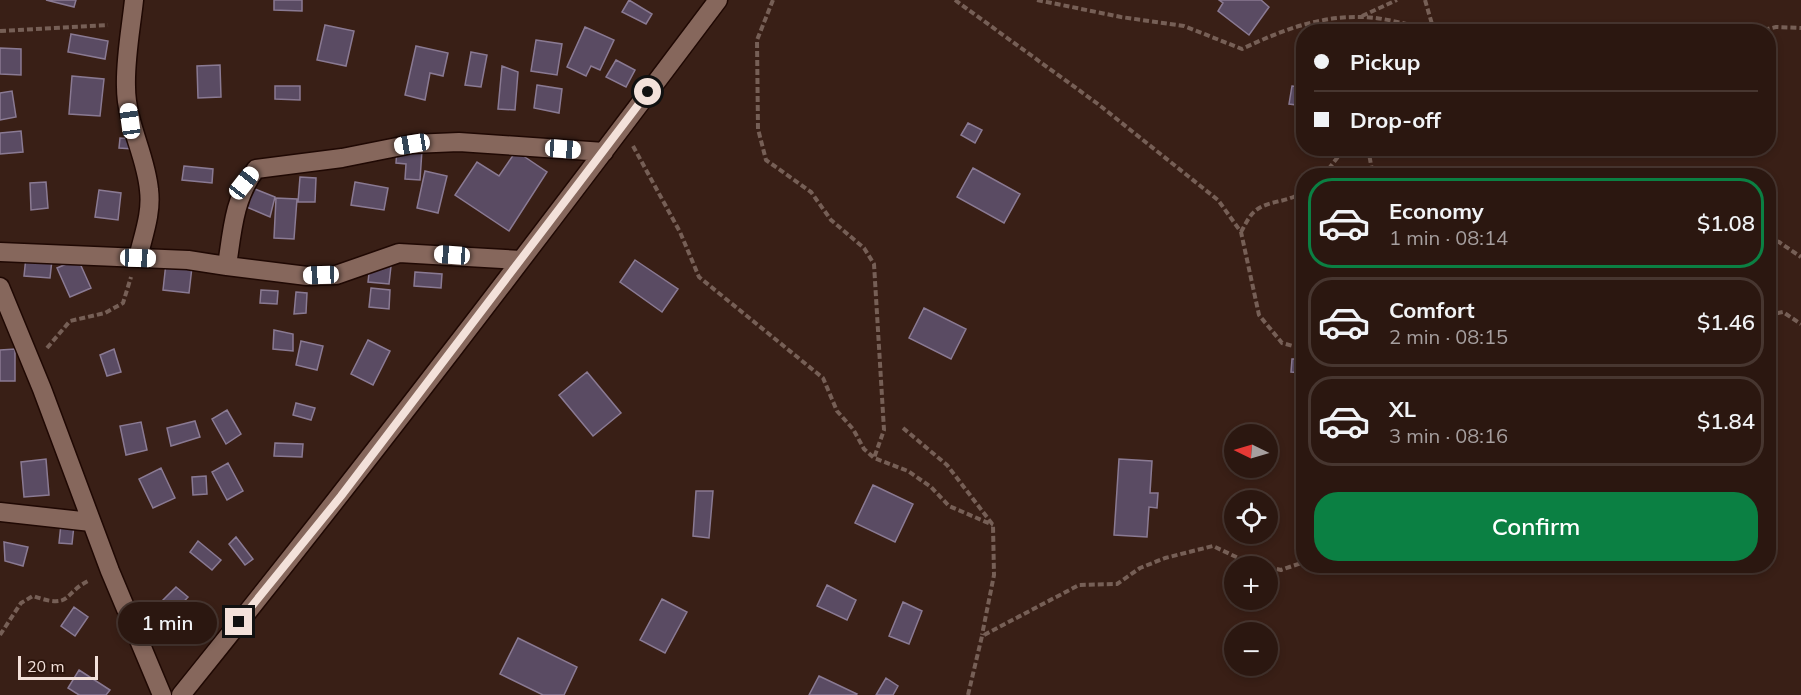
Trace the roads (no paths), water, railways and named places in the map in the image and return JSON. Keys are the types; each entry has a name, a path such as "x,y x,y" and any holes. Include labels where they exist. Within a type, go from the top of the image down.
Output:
{"street":[{"path":"181,695 341,496 624,128 718,0"},
{"path":"133,9 126,88 130,121 144,161 150,209 138,258"},
{"path":"227,266 234,216 244,183 256,169 342,158 412,144 459,142 604,152"},
{"path":"0,252 188,260 307,276 336,275 399,253 521,260"},
{"path":"0,286 42,389 110,571 162,695"},
{"path":"0,512 91,522"}]}
